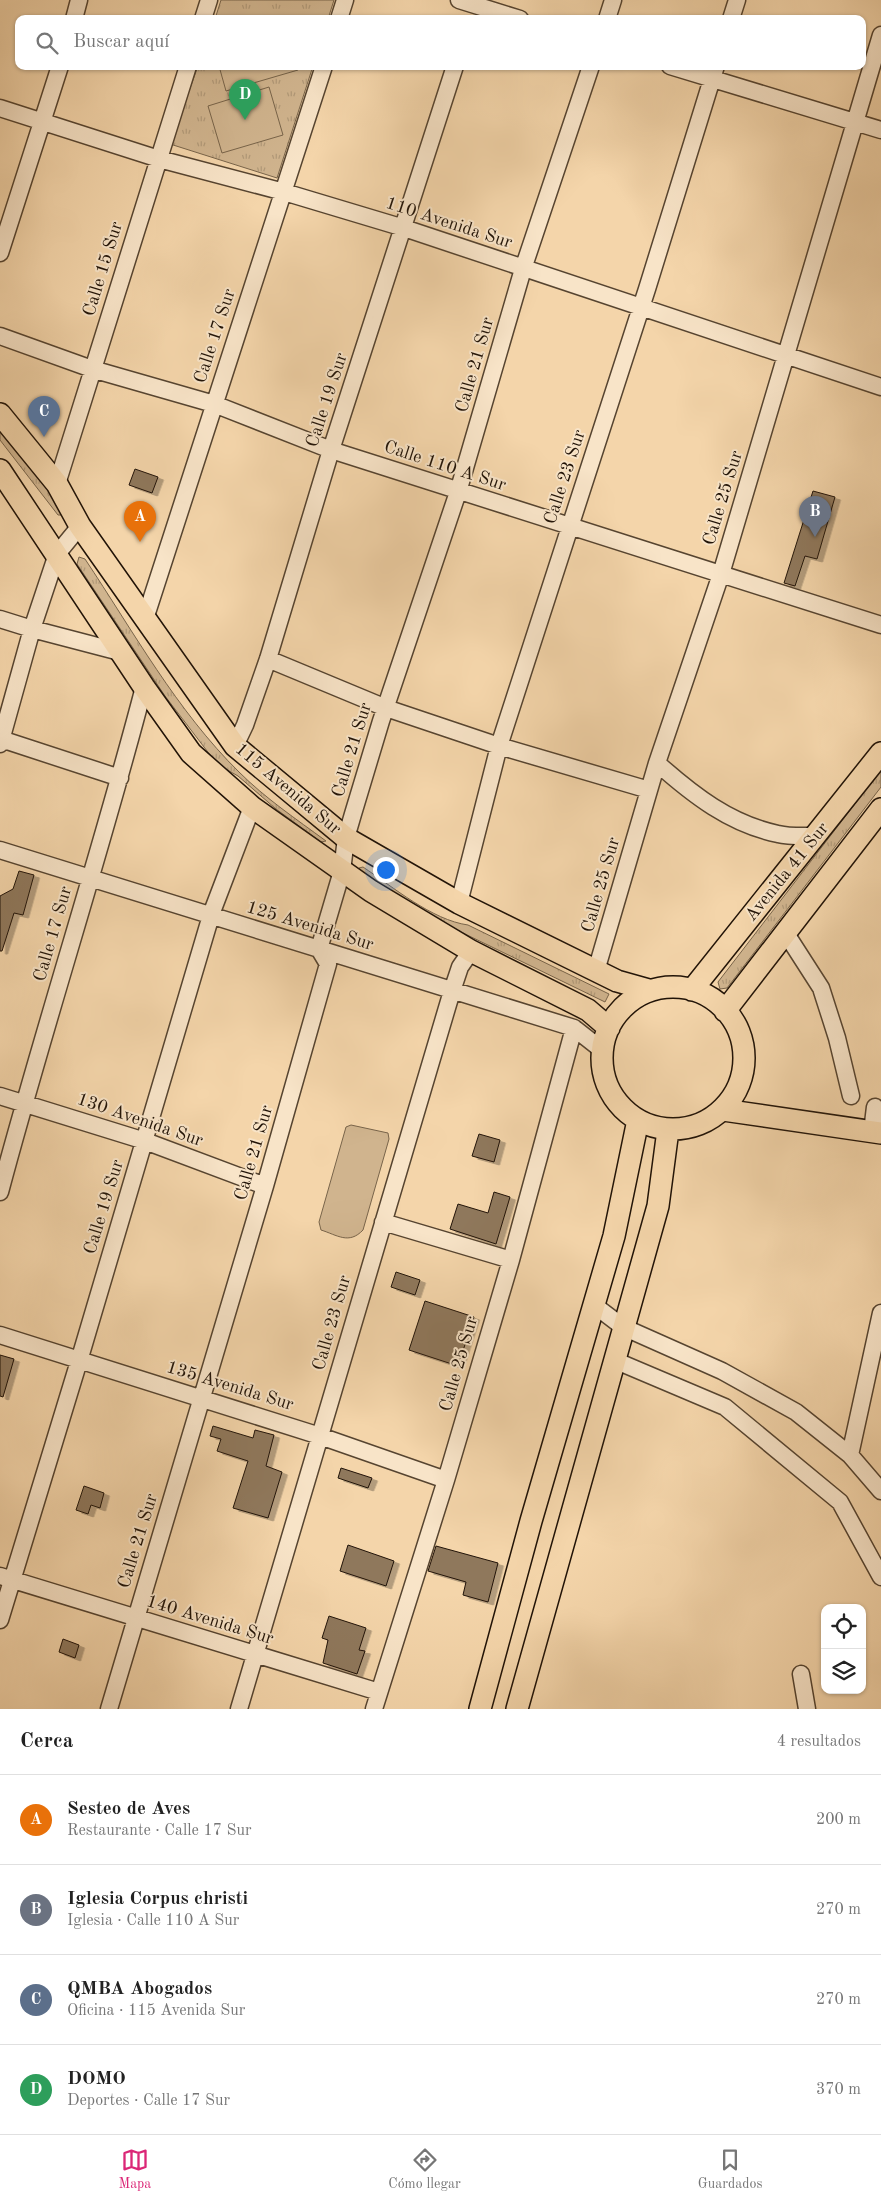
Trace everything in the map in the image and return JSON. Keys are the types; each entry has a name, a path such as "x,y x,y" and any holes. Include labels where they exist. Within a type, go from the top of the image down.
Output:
{"main road":[{"name":"115 Avenida Sur","path":"0,414 57,484 80,526 235,746 346,838 459,903 617,981 649,990"},
{"name":"115 Avenida Sur","path":"0,470 120,652 191,753 252,807 371,891 471,951 588,1010 609,1028"},
{"name":"Avenida 41 Sur","path":"692,990 881,753"},
{"name":"Avenida 41 Sur","path":"725,1011 881,809"},
{"path":"669,987 692,990 716,1002 725,1011 732,1019 742,1040 744,1066 737,1090 722,1110 705,1122 684,1129 668,1130 647,1125 630,1115 613,1097 604,1076 602,1050 609,1028 615,1016 632,1000 649,990 669,987"},
{"path":"722,1110 876,1132"},
{"path":"480,1709 614,1236 638,1120"},
{"path":"516,1709 658,1206 668,1130"},
{"path":"492,1666 529,1664"}],"street":[{"path":"75,15 79,0"},
{"path":"204,15 209,0"},
{"path":"340,15 345,0"},
{"path":"608,15 613,0"},
{"path":"732,15 736,0"},
{"path":"470,6 505,15"},
{"name":"Calle 25 Sur","path":"596,971 648,790 721,574 787,357 854,122 881,35"},
{"path":"0,253 59,70"},
{"name":"Calle 15 Sur","path":"57,484 187,70"},
{"name":"Calle 17 Sur","path":"145,620 323,70"},
{"name":"Calle 19 Sur","path":"235,746 245,725 268,659 331,450 455,70"},
{"name":"Calle 21 Sur","path":"109,1709 265,1186 328,964 319,949 342,871 346,838 386,708 458,492 523,269 590,70"},
{"path":"695,70 714,73 881,130"},
{"name":"Calle 23 Sur","path":"459,903 499,746 641,308 714,73"},
{"name":"110 Avenida Sur","path":"0,108 159,159 284,192 404,228 881,388"},
{"name":"Calle 110 A Sur","path":"0,336 92,369 214,404 331,450 458,492 881,625"},
{"path":"80,526 57,554 32,629 1,742 120,778"},
{"path":"0,619 120,652"},
{"path":"268,659 386,708 499,746 648,790"},
{"name":"Calle 17 Sur","path":"0,1192 120,778 144,687"},
{"path":"657,763 692,794 738,822 779,834 816,836"},
{"name":"Calle 19 Sur","path":"0,1620 6,1578 79,1361 211,916 252,807"},
{"name":"125 Avenida Sur","path":"0,850 574,1028 602,1050"},
{"path":"785,932 821,988 837,1038 851,1096"},
{"name":"Calle 23 Sur","path":"239,1709 452,991 460,966 471,951"},
{"name":"Calle 25 Sur","path":"374,1709 446,1480 511,1260 574,1028"},
{"name":"130 Avenida Sur","path":"0,1096 145,1141 265,1186"},
{"path":"874,1107 876,1132"},
{"path":"383,1222 511,1260"},
{"path":"594,1305 623,1328 722,1371 796,1412 850,1455 881,1491"},
{"path":"850,1455 881,1313"},
{"name":"135 Avenida Sur","path":"0,1336 320,1436 446,1480"},
{"path":"614,1360 725,1408 840,1502 881,1577"},
{"name":"140 Avenida Sur","path":"6,1578 256,1656 379,1692"},
{"path":"801,1674 807,1709"}],"green space":[{"path":"221,0 334,0 329,15 216,15"},
{"path":"197,70 312,70 277,178 170,144"},
{"path":"220,70 298,70 226,91"},
{"path":"269,87 283,135 222,153 208,106"},
{"path":"0,425 42,479 62,515 58,515 0,440"},
{"path":"79,557 85,559 157,670 217,748 259,791 326,841 321,842 276,809 238,776 217,764 165,696 77,564"},
{"path":"881,770 881,787 727,988 720,989 718,982"},
{"path":"363,867 427,910 454,922 468,925 609,994 605,1002 459,931 409,903 361,872 359,868"},
{"path":"351,1125 388,1133 389,1139 363,1230 353,1237 343,1238 321,1230 319,1222 346,1127"}],"building":[{"path":"135,469 158,477 152,493 129,485"},
{"path":"813,491 835,497 817,559 805,556 795,586 784,583"},
{"path":"19,871 34,875 23,915 14,913 2,951 0,951 0,896 13,889"},
{"path":"479,1134 500,1140 494,1162 472,1156"},
{"path":"494,1192 510,1197 496,1244 450,1229 458,1204 488,1213"},
{"path":"396,1272 420,1280 415,1295 391,1287"},
{"path":"425,1301 474,1317 458,1366 409,1350"},
{"path":"0,1355 14,1359 3,1397 0,1396"},
{"path":"213,1426 253,1438 255,1430 274,1435 266,1466 282,1472 268,1518 233,1508 248,1461 217,1451 221,1439 210,1436"},
{"path":"341,1468 372,1478 368,1488 338,1478"},
{"path":"84,1486 104,1493 100,1508 91,1505 88,1514 76,1510"},
{"path":"348,1545 394,1561 386,1586 340,1571"},
{"path":"436,1546 498,1563 488,1602 463,1595 466,1582 428,1571"},
{"path":"329,1616 366,1628 359,1650 365,1651 357,1674 323,1663 328,1640 322,1638"},
{"path":"63,1639 79,1645 75,1658 59,1652"}],"place":[{"name":"DOMO","path":"245,120"},
{"name":"QMBA Abogados","path":"44,437"},
{"name":"Iglesia Corpus christi","path":"815,537"},
{"name":"Sesteo de Aves","path":"140,542"}]}
